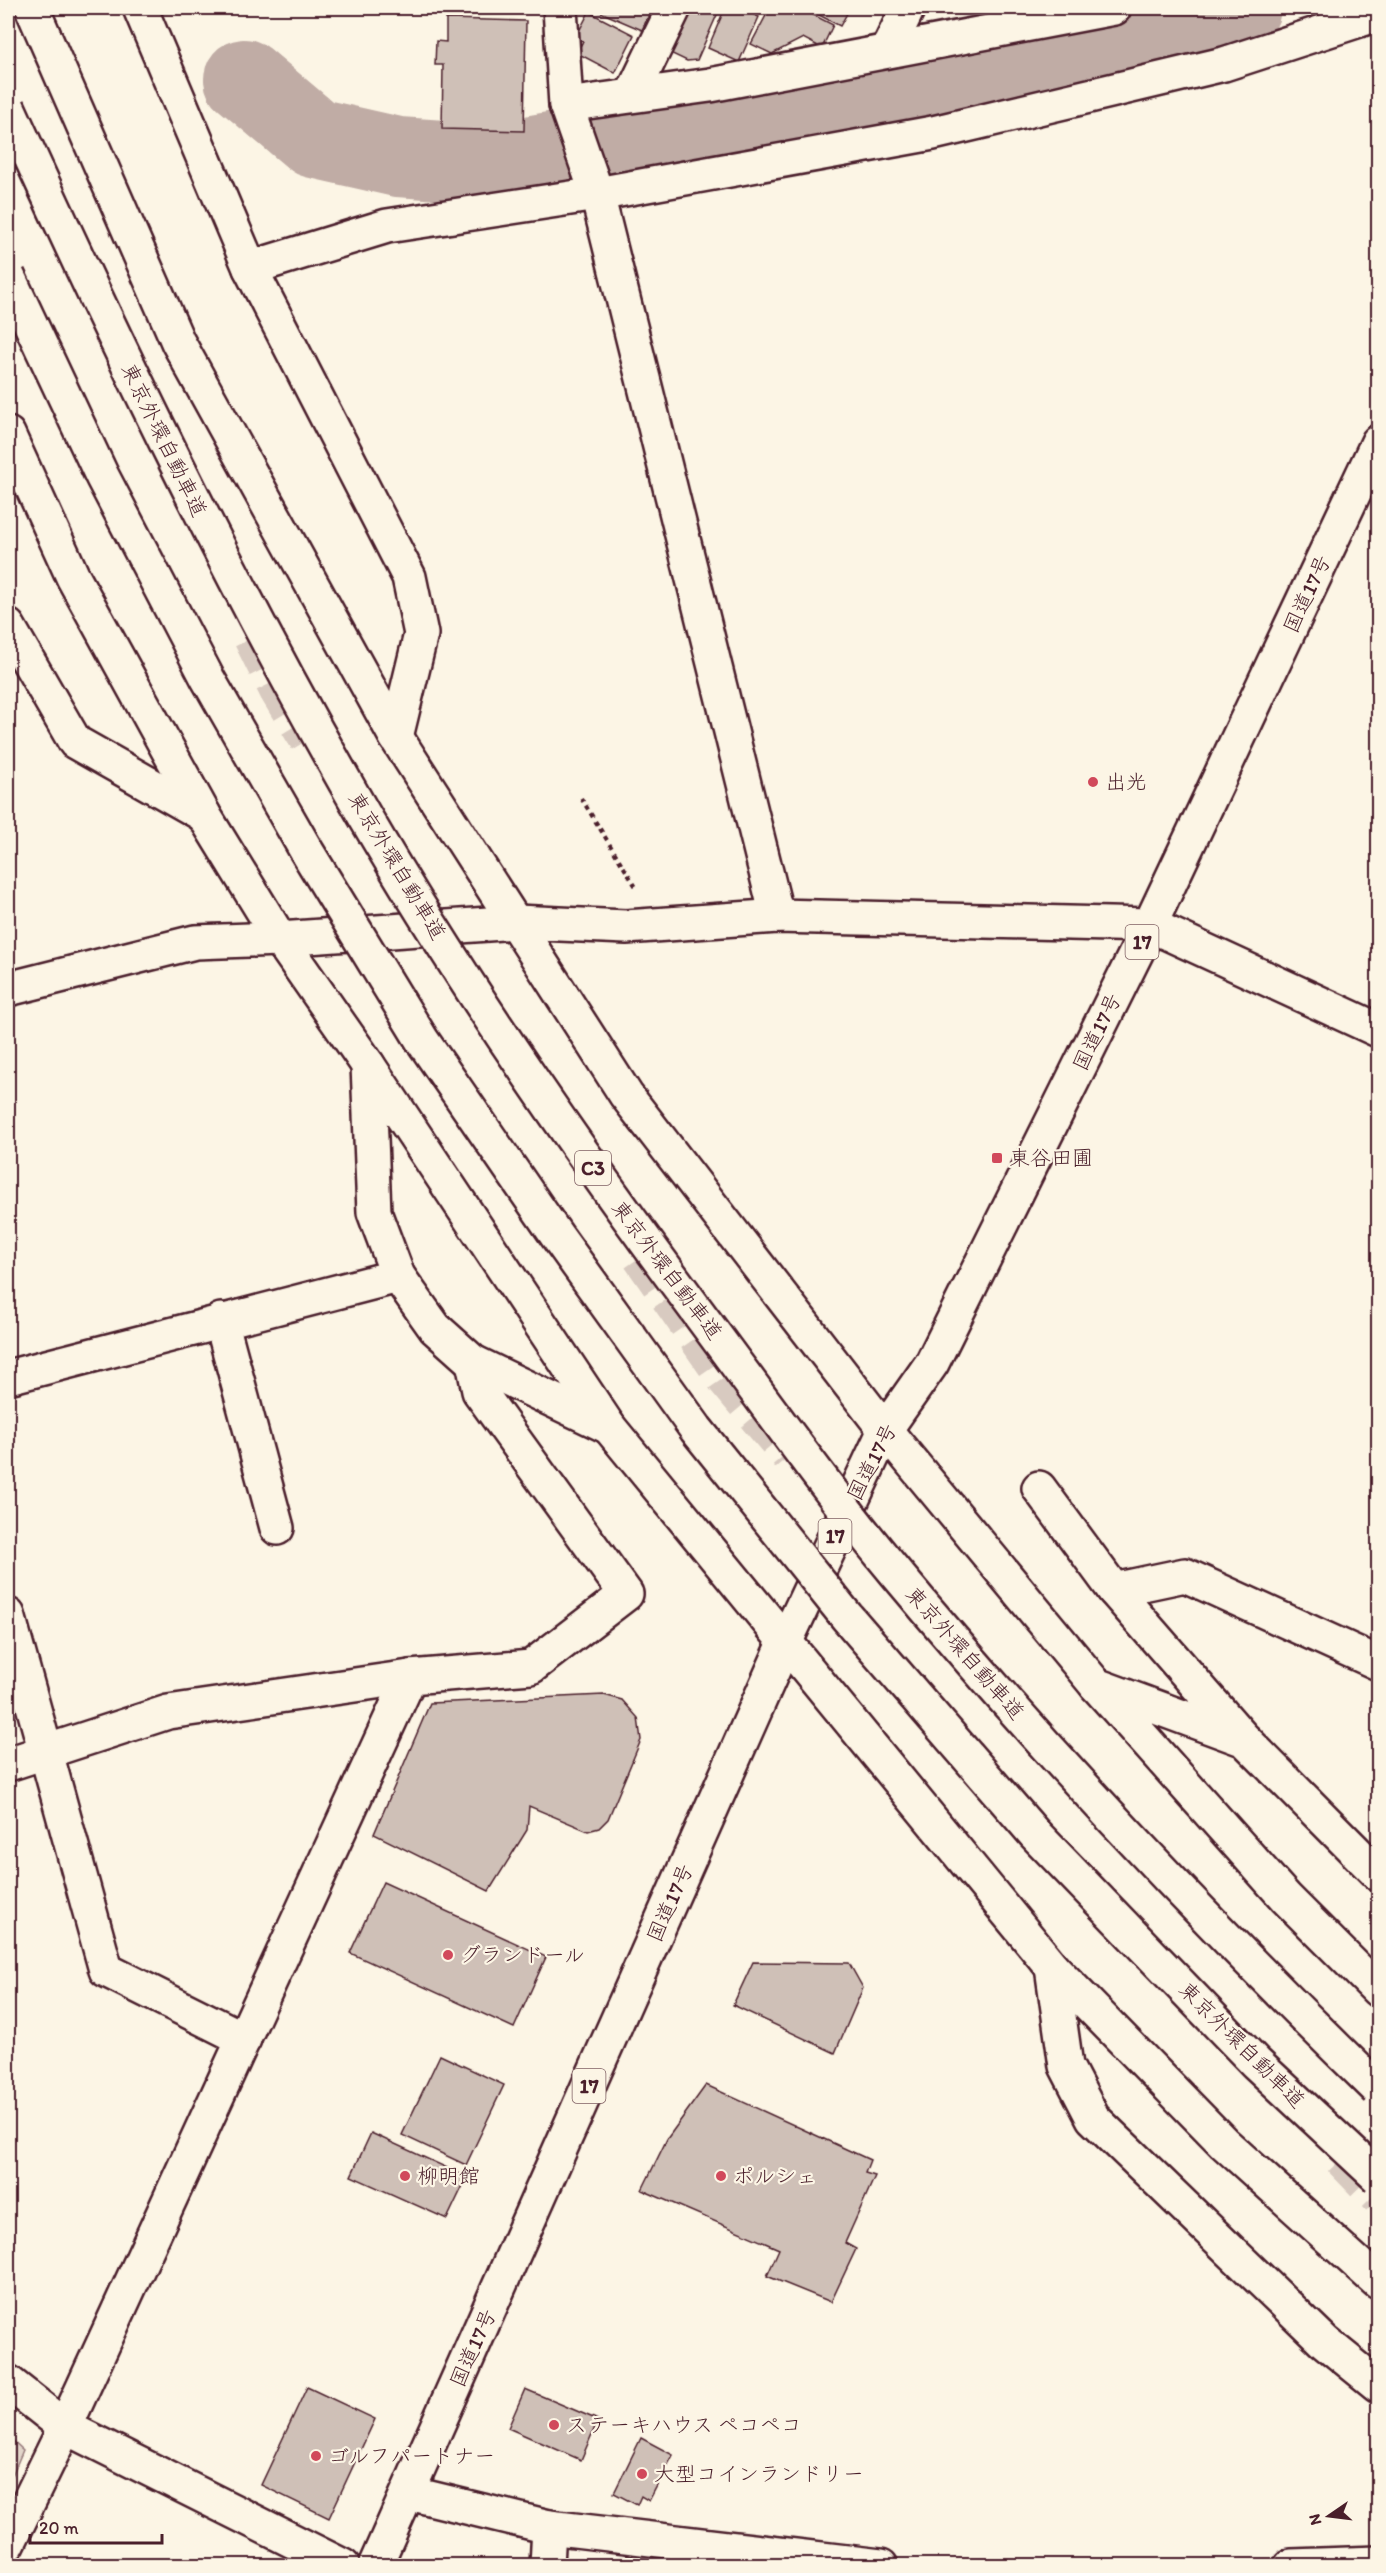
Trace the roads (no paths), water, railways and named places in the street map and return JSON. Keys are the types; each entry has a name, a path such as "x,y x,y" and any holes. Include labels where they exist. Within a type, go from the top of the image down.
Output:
{"main road":[{"path":"32,8 178,342 396,737 626,1095 885,1430 1096,1684 1286,1898 1378,1990"},
{"path":"140,8 250,268 409,577 421,634 396,737"},
{"path":"560,8 566,105 597,194 777,916"},
{"path":"632,95 674,8"},
{"path":"888,49 908,8"},
{"path":"566,105 710,84 1114,8"},
{"path":"250,268 387,226 597,194 933,133 1224,64 1378,14"},
{"name":"東京外環自動車道","path":"8,107 164,444 270,646 366,819 478,999 611,1195 908,1587 1079,1786 1299,2012 1378,2089"},
{"name":"東京外環自動車道","path":"8,276 102,476 208,679 306,850 422,1040 557,1236 696,1429 847,1617 1034,1833 1256,2063 1378,2177"},
{"path":"8,434 73,577 204,815 280,939 368,1065 609,1427 1052,1967 1224,2143 1378,2282"},
{"name":"国道17号","path":"375,2565 409,2493 785,1643 885,1430 932,1363 1150,925 1378,442"},
{"path":"8,626 75,742 204,815"},
{"path":"8,989 195,942 280,939 516,922 626,927 777,916 1150,925 1378,1030"},
{"path":"368,1065 374,1212 398,1276 435,1328 473,1362 609,1427"},
{"path":"8,1377 398,1276"},
{"path":"221,1320 277,1528"},
{"path":"8,1764 168,1712 410,1677 531,1667 626,1594 479,1391 473,1362"},
{"path":"1039,1488 1114,1590 1245,1740 1378,1874"},
{"path":"1114,1590 1185,1575 1378,1663"},
{"path":"8,1615 106,1970 244,2039"},
{"path":"8,2544 65,2427 410,1677"},
{"path":"1096,1684 1245,1740"},
{"path":"1052,1967 1066,2066 1093,2118 1325,2342 1378,2386"},
{"path":"8,2382 65,2427 343,2565"},
{"path":"409,2493 549,2527 881,2565"},
{"path":"547,2565 549,2527"},
{"path":"1291,2565 1378,2564"}],"waterway":[{"path":"244,79 314,138 398,157 458,161 517,158 782,111 924,91 1241,8"}],"tunnel":[{"path":"250,639 276,692 306,741"},
{"path":"639,1258 725,1382 788,1457"},
{"path":"1340,2160 1378,2199"}],"place":[{"name":"出光","path":"1093,782"},
{"name":"東谷田圃","path":"997,1158"},
{"name":"グランドール","path":"448,1955"},
{"name":"柳明館","path":"405,2176"},
{"name":"ポルシェ","path":"721,2176"},
{"name":"ステーキハウス ペコペコ","path":"554,2425"},
{"name":"ゴルフパートナー","path":"316,2456"},
{"name":"大型コインランドリー","path":"642,2474"}]}
